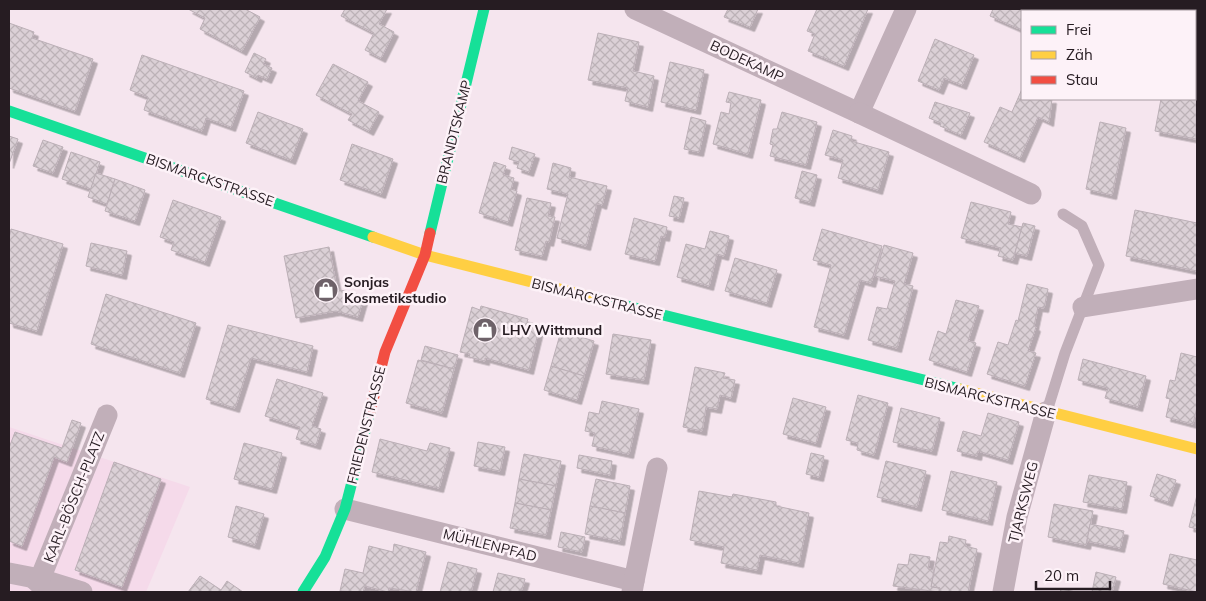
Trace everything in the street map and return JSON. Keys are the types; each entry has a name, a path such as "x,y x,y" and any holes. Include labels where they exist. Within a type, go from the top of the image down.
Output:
{"street":[{"name":"BRANDTSKAMP","path":"425,255 484,9"},
{"name":"BODEKAMP","path":"635,9 1031,194"},
{"path":"859,113 906,9"},
{"name":"BISMARCKSTRASSE","path":"9,111 425,255 1197,450"},
{"name":"FRIEDENSTRASSE","path":"303,592 325,557 345,509 385,352 425,255"},
{"path":"1083,307 1197,289"},
{"name":"TJARKSWEG","path":"1003,592 1017,517 1046,412"},
{"name":"KARL-BÖSCH-PLATZ","path":"82,592 29,580 107,414"},
{"name":"MÜHLENPFAD","path":"345,509 633,587 657,468"}],"lane":[{"path":"1046,412 1099,265 1082,226 1063,214"}],"shaded area":[{"path":"9,427 190,487 146,592 9,592"}],"building":[{"path":"188,9 245,9 260,17 242,51 200,29 205,18"},
{"path":"345,9 387,9 379,24 394,32 381,58 365,50 374,33 341,16"},
{"path":"728,9 758,9 750,27 724,17"},
{"path":"817,9 868,9 844,66 808,51 815,34 807,31"},
{"path":"993,9 1038,9 1021,10 1021,30 990,16"},
{"path":"1196,22 1197,22 1196,139 1155,131 1161,100 1196,100"},
{"path":"9,23 34,32 32,38 93,59 75,111 9,88"},
{"path":"598,33 639,42 633,71 654,76 648,107 625,101 628,88 588,80"},
{"path":"935,39 974,55 962,85 944,78 939,90 918,81"},
{"path":"254,53 266,59 263,64 272,68 267,79 258,75 257,78 245,72"},
{"path":"142,55 244,91 231,127 206,118 202,131 144,110 148,97 130,90"},
{"path":"670,62 704,70 696,110 661,102"},
{"path":"333,64 368,82 358,101 379,112 369,131 348,120 352,114 316,95"},
{"path":"1021,91 1021,100 1052,100 1049,122 1038,117 1020,158 984,142 1000,107 1012,112"},
{"path":"729,92 761,100 748,154 713,144 721,112 729,114 731,103 726,102"},
{"path":"935,102 970,113 961,135 940,126 941,123 929,118"},
{"path":"258,112 303,129 291,160 246,143"},
{"path":"782,112 817,122 806,165 770,156 773,145 770,144 773,129 777,129"},
{"path":"691,117 706,121 699,152 684,149"},
{"path":"1100,122 1126,128 1112,195 1086,189"},
{"path":"833,130 852,136 851,141 889,152 878,190 838,178 843,160 825,155"},
{"path":"9,136 18,139 9,164"},
{"path":"43,140 63,147 53,173 33,166"},
{"path":"352,144 393,159 381,194 340,180"},
{"path":"512,147 535,154 529,172 517,168 519,162 509,159"},
{"path":"71,152 100,162 91,189 62,179"},
{"path":"494,162 506,166 503,175 514,178 511,189 517,191 508,222 479,213"},
{"path":"553,163 571,168 569,177 607,186 602,205 597,203 586,246 557,238 568,194 547,189"},
{"path":"802,171 817,175 810,202 795,198"},
{"path":"96,173 115,179 107,204 88,197"},
{"path":"115,179 145,190 135,221 105,211"},
{"path":"674,196 684,198 679,218 669,216"},
{"path":"527,198 551,203 548,216 555,217 549,242 546,241 542,256 515,250"},
{"path":"173,200 221,217 205,262 171,250 174,242 160,237"},
{"path":"971,202 1011,212 1008,224 1022,227 1013,260 998,256 1001,248 961,238"},
{"path":"1135,210 1197,223 1197,271 1126,256"},
{"path":"634,218 667,227 665,237 661,236 655,261 625,254"},
{"path":"1023,223 1035,226 1027,256 1015,253"},
{"path":"11,229 63,244 37,331 9,323 9,238"},
{"path":"822,229 882,246 871,283 860,280 844,335 814,327 831,265 813,260"},
{"path":"710,231 729,236 724,256 717,254 709,286 677,277 686,244 705,249"},
{"path":"91,243 127,251 122,275 86,266"},
{"path":"884,245 913,253 904,284 913,286 897,348 868,340 877,307 887,309 895,281 875,276"},
{"path":"329,247 337,289 364,296 358,317 336,311 296,318 284,256"},
{"path":"735,258 777,270 767,303 725,291"},
{"path":"1027,284 1048,289 1044,308 1038,307 1034,326 1036,327 1028,351 1036,353 1025,386 987,374 998,342 1008,345 1016,320 1018,321"},
{"path":"106,294 196,323 180,373 91,344"},
{"path":"956,300 979,306 968,341 976,343 967,372 929,360 938,331 946,334"},
{"path":"481,306 528,319 527,322 540,325 529,370 485,358 485,361 469,357 470,354 460,352 472,307 480,310"},
{"path":"228,325 313,346 307,372 251,358 235,408 206,399"},
{"path":"561,331 594,341 584,376 551,366"},
{"path":"613,334 651,340 644,380 606,374"},
{"path":"425,346 458,355 454,369 421,360"},
{"path":"1181,353 1197,357 1197,407 1193,424 1166,417 1170,399 1166,398 1170,380 1175,381"},
{"path":"1083,359 1146,376 1138,407 1105,398 1108,388 1078,380"},
{"path":"418,360 454,369 442,413 406,403"},
{"path":"551,366 584,376 577,400 544,390"},
{"path":"695,367 725,373 723,378 735,380 731,398 720,395 717,409 706,407 702,431 683,427"},
{"path":"277,379 323,393 312,426 321,429 316,445 296,439 300,427 265,416"},
{"path":"858,395 888,403 874,455 857,450 858,443 846,440"},
{"path":"793,398 826,407 816,443 783,434"},
{"path":"602,401 639,409 629,454 592,446 595,433 585,431 589,412 599,414"},
{"path":"901,408 940,418 932,451 893,442"},
{"path":"988,413 1019,422 1008,460 978,451 977,456 957,451 963,431 981,436"},
{"path":"72,420 81,423 67,462 54,457 22,546 9,541 9,448 15,432 62,448"},
{"path":"380,439 427,451 430,443 450,448 439,488 372,472"},
{"path":"478,442 505,447 500,471 474,466"},
{"path":"244,443 282,453 272,489 234,479"},
{"path":"811,453 824,456 819,477 806,474"},
{"path":"524,454 561,461 556,486 519,479"},
{"path":"579,455 612,461 610,475 577,468"},
{"path":"886,461 926,471 917,507 877,497"},
{"path":"114,462 161,479 122,587 75,570"},
{"path":"951,471 997,482 988,521 942,510"},
{"path":"1157,474 1176,480 1168,502 1150,496"},
{"path":"1089,475 1127,482 1122,509 1083,502"},
{"path":"519,479 556,486 551,510 515,503"},
{"path":"596,479 630,486 625,513 590,506"},
{"path":"699,491 732,497 733,494 776,502 776,506 809,513 799,563 760,555 757,570 721,563 724,547 690,540"},
{"path":"1197,495 1197,529 1189,527"},
{"path":"515,503 551,510 546,535 510,528"},
{"path":"1054,504 1093,511 1086,545 1048,537"},
{"path":"236,506 264,514 255,545 228,537"},
{"path":"590,506 625,513 620,541 585,534"},
{"path":"1090,524 1124,531 1120,548 1087,541"},
{"path":"561,532 585,537 582,552 558,547"},
{"path":"949,536 966,540 965,546 977,549 968,592 939,592 940,588 931,587 940,542 948,543"},
{"path":"394,544 426,552 416,592 389,588 388,592 365,586 363,592 340,591 345,569 363,573 369,546 393,552"},
{"path":"910,554 930,557 928,569 934,570 931,587 940,588 939,592 893,586 898,564 908,565"},
{"path":"1170,554 1197,560 1197,592 1163,584"},
{"path":"448,562 477,569 471,592 440,592"},
{"path":"1096,572 1116,577 1112,592 1092,592"},
{"path":"498,573 525,579 521,592 493,592"},
{"path":"200,576 221,590 227,581 243,592 188,592"},
{"path":"1061,589 1076,592 1060,592"}],"traffic: fast":[{"path":"430,233 484,9"},
{"path":"9,111 373,237"},
{"path":"595,298 960,389"},
{"path":"303,592 325,557 345,509 370,412"}],"traffic: slow":[{"path":"373,237 425,255 595,298"},
{"path":"960,389 1197,449"}],"traffic: jam":[{"path":"370,412 385,352 425,255 430,233"}],"place":[{"name":"Sonjas Kosmetikstudio","path":"326,290"},
{"name":"LHV Wittmund","path":"485,330"}]}
